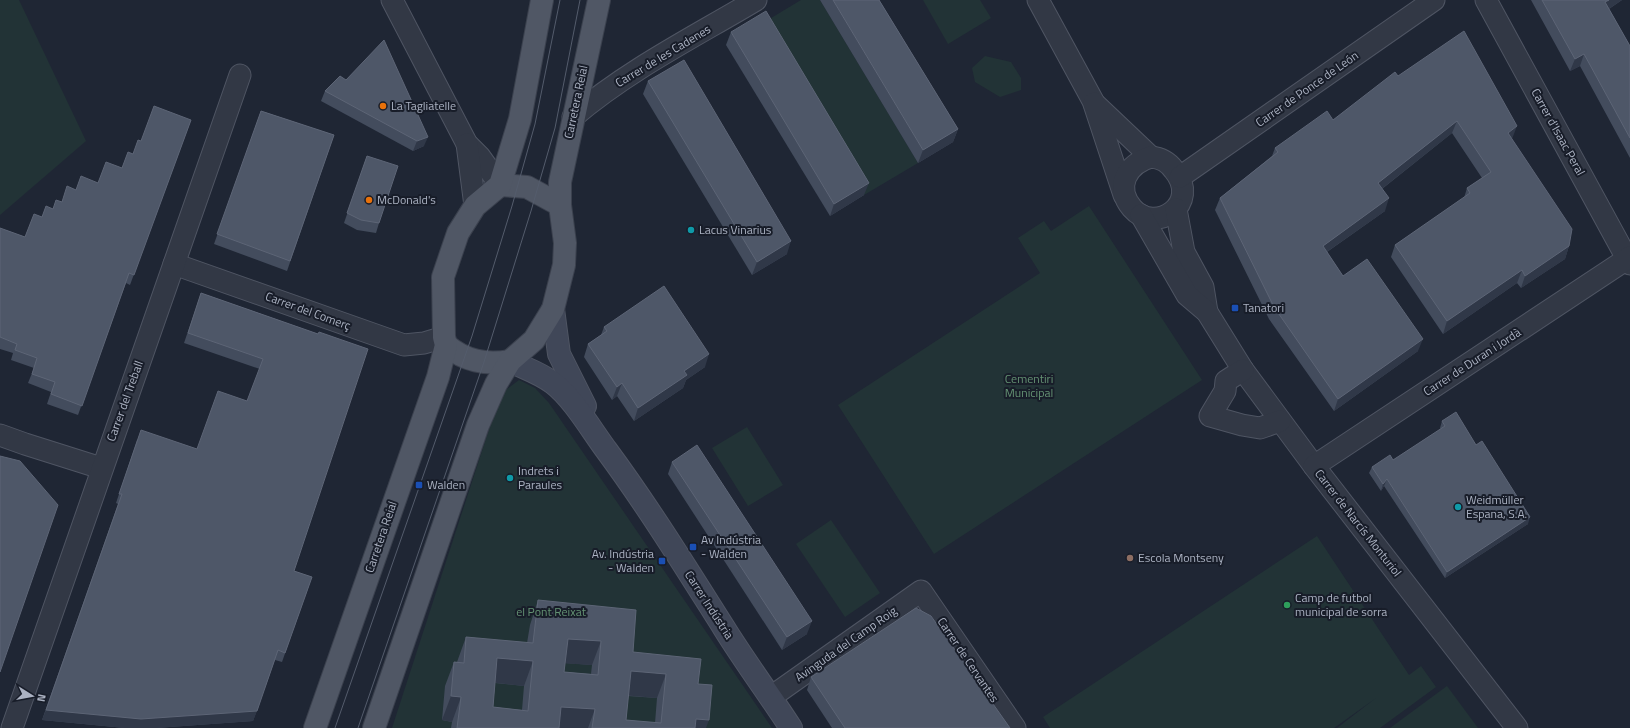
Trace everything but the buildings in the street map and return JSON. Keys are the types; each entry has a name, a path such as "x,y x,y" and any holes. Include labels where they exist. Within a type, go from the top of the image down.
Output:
{"main road":[{"path":"542,0 520,119 500,185 527,187 560,206"},
{"name":"Carretera Reial","path":"374,728 478,424 496,384 510,361 534,340 553,309 564,265 565,243 560,206 560,182 599,0"},
{"name":"Carretera Reial","path":"315,728 438,377 445,341 443,277 458,233 475,206 500,185"},
{"path":"445,341 456,353 474,361 499,363 510,361"}],"street":[{"path":"392,0 474,151 500,185"},
{"name":"Carrer de les Cadenes","path":"573,117 596,97 628,76 756,0"},
{"path":"1038,0 1093,101 1124,195 1128,203 1134,210 1142,215 1150,218 1159,218 1168,215 1176,209 1181,202 1184,193 1180,177 1170,165 1161,158 1151,157 1142,160 1130,170 1124,184 1124,195"},
{"name":"Carrer de Ponce de León","path":"1180,177 1242,136 1434,0"},
{"name":"Carrer d'Isaac Peral","path":"1486,0 1629,260"},
{"name":"Carrer del Treball","path":"12,728 240,75"},
{"path":"1093,101 1151,157"},
{"path":"474,151 497,154 514,140"},
{"path":"474,151 475,206"},
{"name":"Carrer de Narcís Monturiol","path":"1176,209 1184,252 1203,286 1207,312"},
{"name":"Carrer de Narcís Monturiol","path":"1142,215 1186,295 1207,312 1243,370 1280,421 1517,728"},
{"name":"Carrer de Duran i Jordà","path":"1314,466 1629,260"},
{"name":"Carrer del Comerç","path":"174,264 404,345 445,341"},
{"path":"553,309 559,354 579,395 629,481"},
{"path":"510,361 553,383 570,401 629,481"},
{"path":"1243,370 1226,381 1225,391 1204,419 1260,428 1280,421"},
{"path":"0,435 102,468"},
{"name":"Carrer Indústria","path":"629,481 743,658 791,728"},
{"name":"Avinguda del Camp Roig","path":"771,697 921,591"},
{"name":"Carrer de Cervantes","path":"921,591 1015,728"}],"green space":[{"path":"0,0 19,0 86,141 0,215"},
{"path":"801,0 820,0 918,163 864,195 761,24"},
{"path":"923,0 980,0 991,18 948,44"},
{"path":"985,56 1011,62 1021,78 1021,90 1000,97 975,82 972,68"},
{"name":"Cementiri Municipal","path":"1089,206 1202,380 934,554 838,405 1040,273 1018,238 1044,221 1051,231"},
{"name":"el Pont Reixat","path":"519,380 535,388 549,403 772,728 392,728 494,414 503,392"},
{"path":"747,427 783,485 748,506 712,448"},
{"path":"831,520 880,593 845,617 796,544"},
{"name":"Camp de futbol municipal de sorra","path":"1317,536 1409,675 1421,666 1436,687 1380,728 1337,728 1376,698 1334,728 1050,728 1043,717"},
{"path":"1447,686 1478,728 1390,728"}],"tram line":[{"path":"335,728 472,336 512,206 535,124 560,0"},
{"path":"358,728 484,362 531,211 555,128 580,0"}],"place":[{"name":"La Tagliatelle","path":"383,106"},
{"name":"McDonald's","path":"369,200"},
{"name":"Lacus Vinarius","path":"691,230"},
{"name":"Tanatori","path":"1235,308"},
{"name":"Indrets i Paraules","path":"510,478"},
{"name":"Walden","path":"419,485"},
{"name":"Weidmüller Espana, S.A.","path":"1458,507"},
{"name":"Av Indústria - Walden","path":"693,547"},
{"name":"Escola Montseny","path":"1130,558"},
{"name":"Av. Indústria - Walden","path":"662,561"},
{"name":"Camp de futbol municipal de sorra","path":"1287,605"}]}
